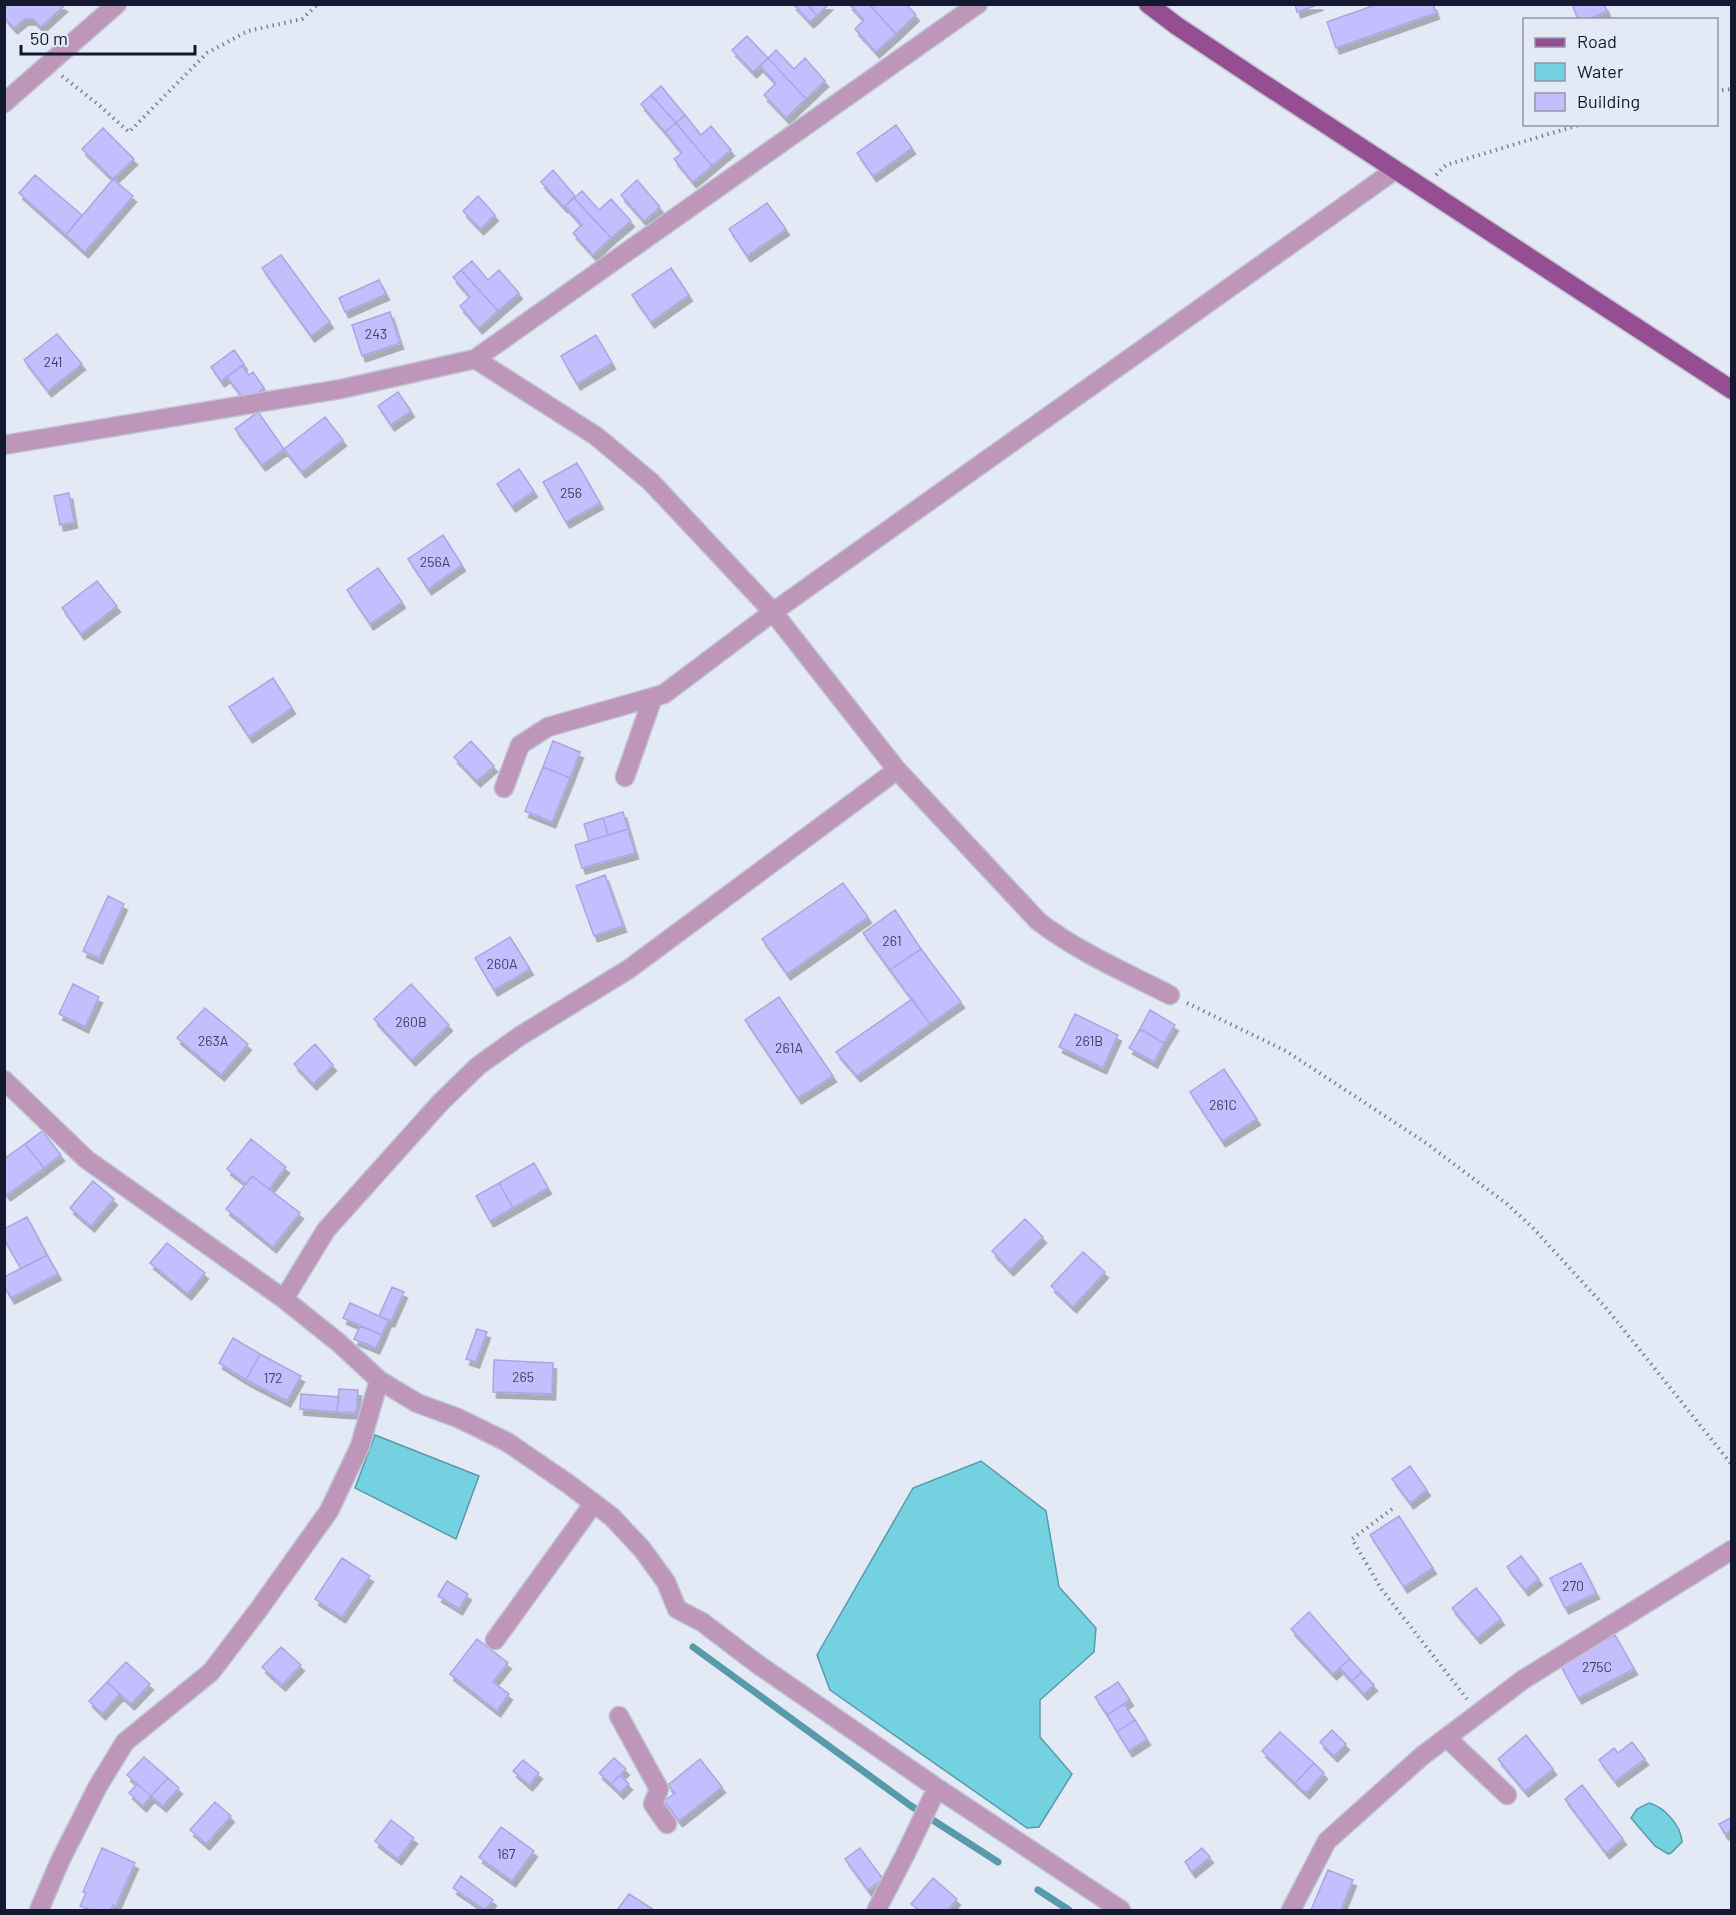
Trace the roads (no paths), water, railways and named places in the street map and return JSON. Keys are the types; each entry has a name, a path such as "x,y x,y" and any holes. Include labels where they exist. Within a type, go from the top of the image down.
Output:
{"main road":[{"path":"1148,4 1177,26 1731,390"}],"street":[{"path":"4,103 117,4"},
{"path":"4,445 341,389 475,359 978,4"},
{"path":"504,788 520,745 548,727 664,694 773,612 1395,170"},
{"path":"475,359 596,436 651,482 773,612 897,770 1038,921 1061,939 1087,954 1170,994"},
{"path":"625,777 653,697"},
{"path":"284,1299 326,1230 440,1103 478,1066 520,1036 629,969 897,770"},
{"path":"4,1080 86,1159 284,1299 339,1342 379,1380 417,1403 458,1418 507,1442 612,1517 642,1549 666,1582 677,1609 702,1622 756,1663 937,1788 1121,1911"},
{"path":"39,1911 60,1860 98,1786 125,1742 211,1672 329,1511 360,1446 379,1380"},
{"path":"495,1640 594,1503"},
{"path":"1291,1911 1327,1841 1422,1756 1524,1679 1731,1550"},
{"path":"619,1716 659,1789 654,1804 667,1824"},
{"path":"1447,1738 1507,1795"},
{"path":"877,1909 937,1788"}],"water":[{"path":"375,1435 479,1476 456,1539 355,1488"},
{"path":"981,1461 1046,1511 1059,1587 1096,1628 1094,1652 1040,1700 1040,1737 1072,1774 1039,1827 1027,1828 830,1690 817,1655 913,1488"},
{"path":"1649,1803 1666,1813 1679,1829 1682,1842 1671,1853 1668,1854 1655,1846 1631,1818 1637,1809"}],"waterway":[{"path":"693,1647 911,1806 998,1862"},
{"path":"1038,1890 1069,1910"}]}
